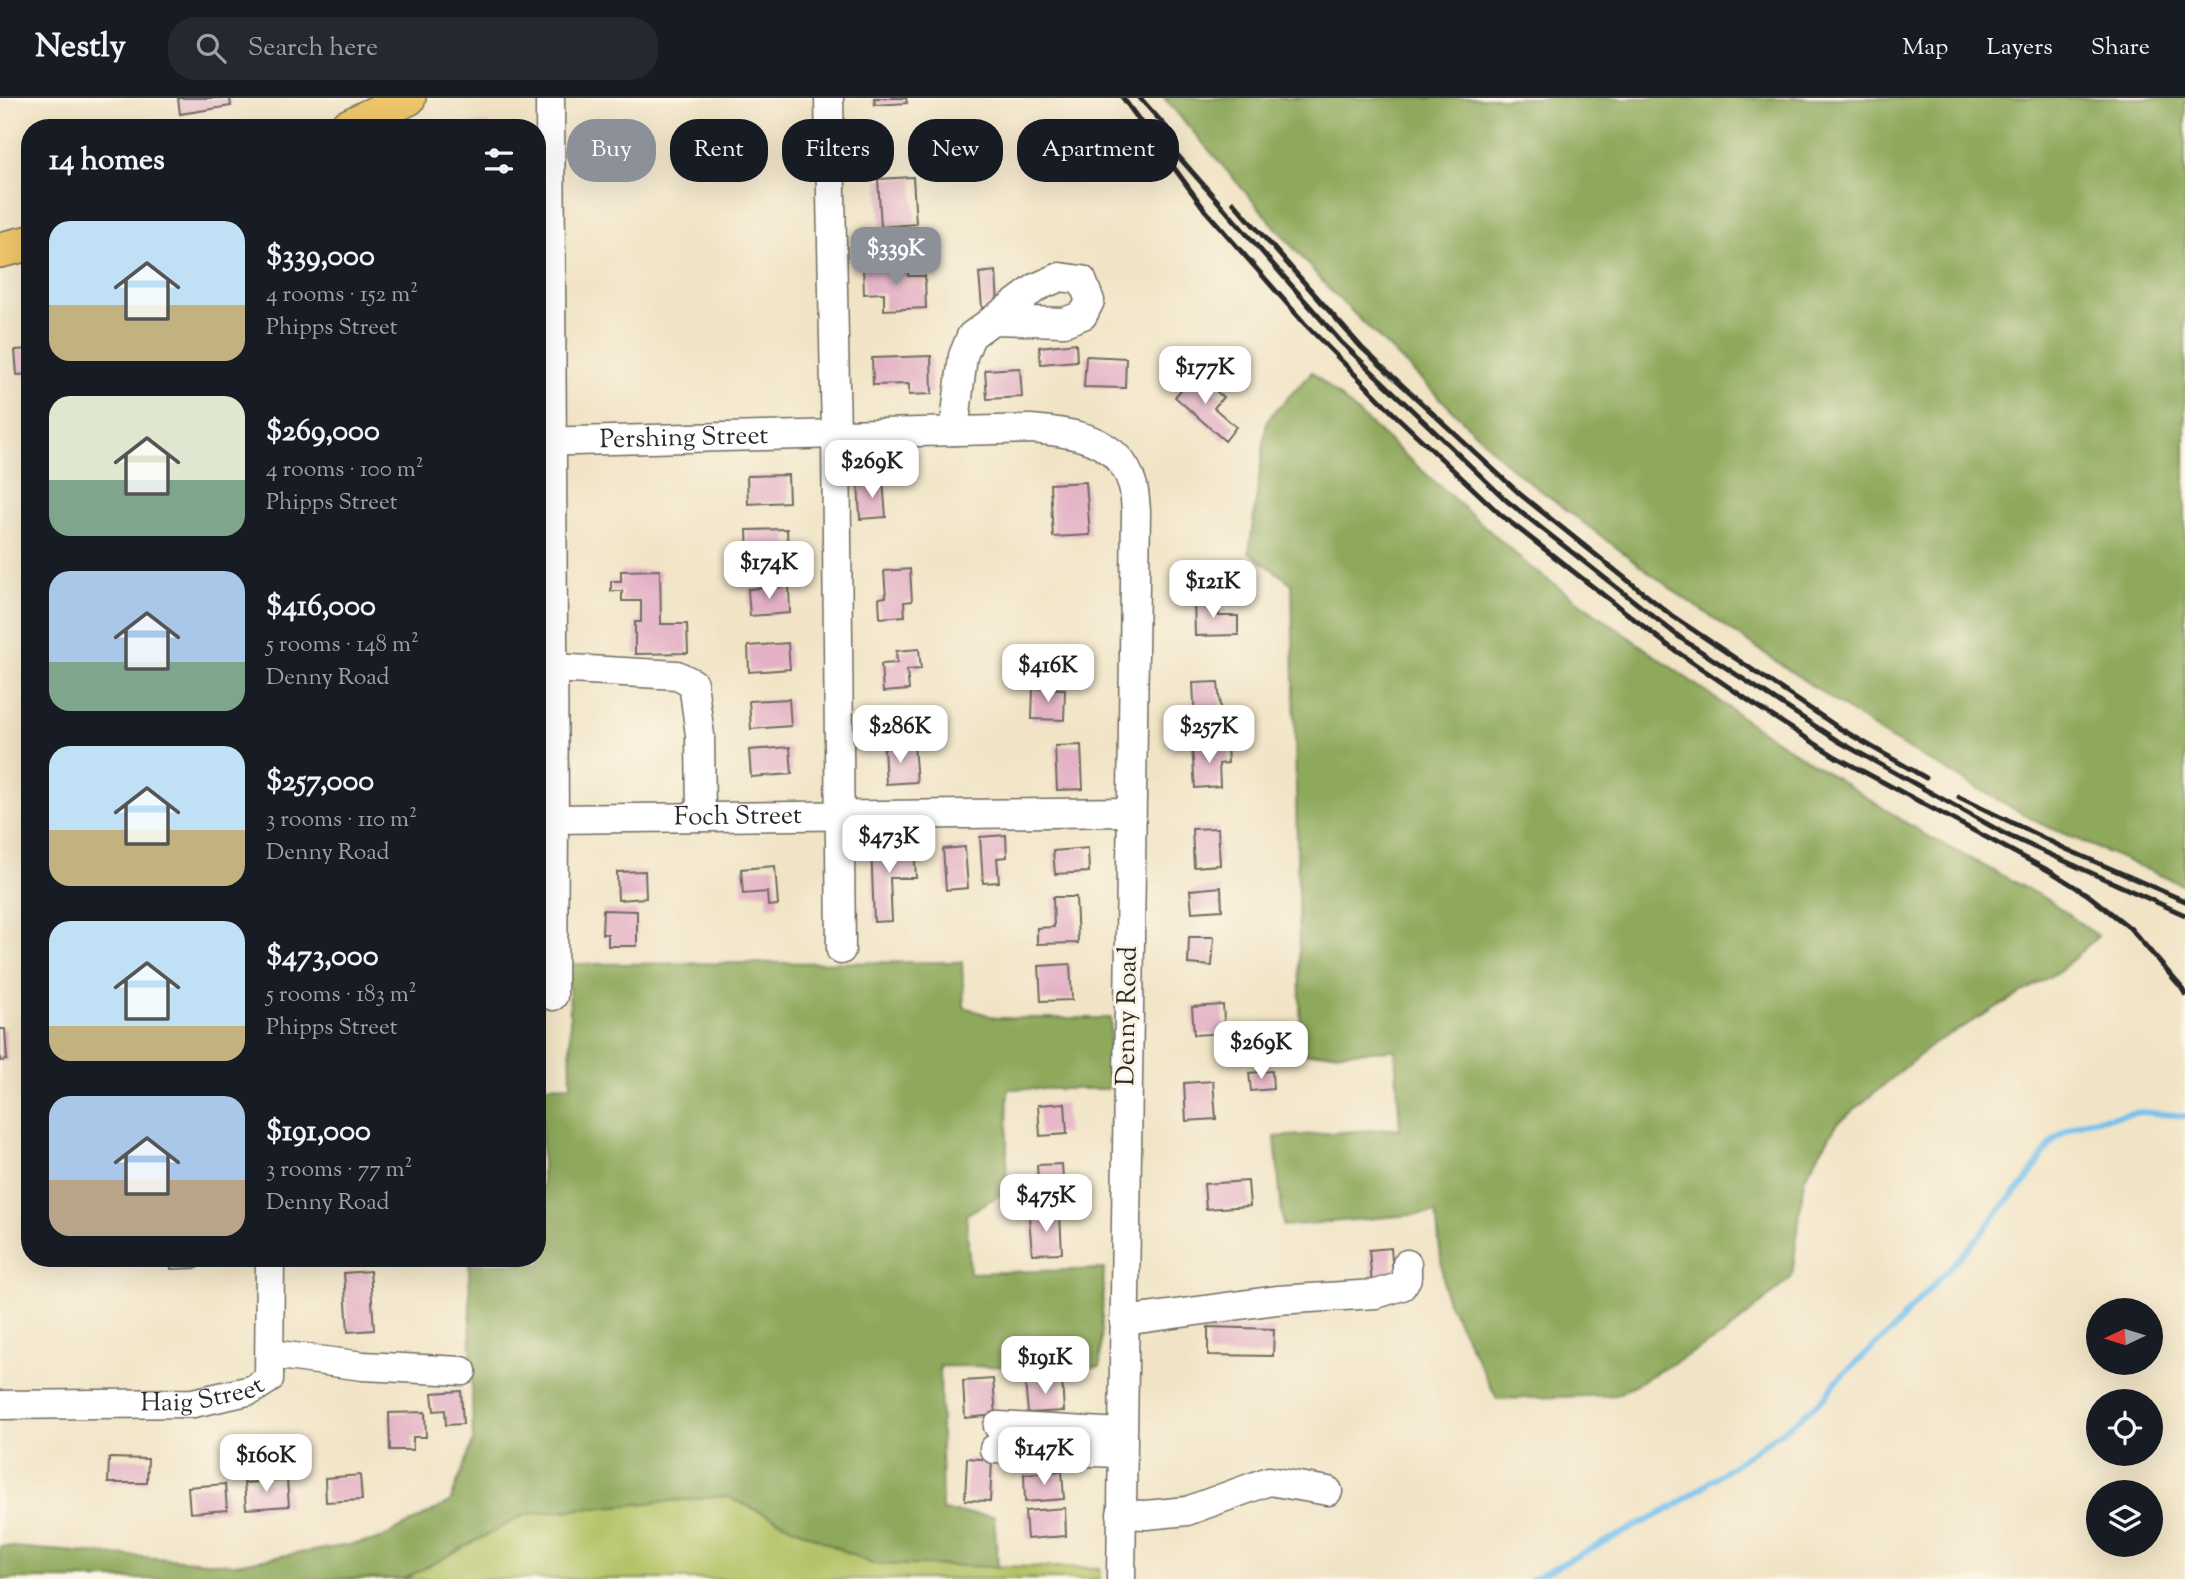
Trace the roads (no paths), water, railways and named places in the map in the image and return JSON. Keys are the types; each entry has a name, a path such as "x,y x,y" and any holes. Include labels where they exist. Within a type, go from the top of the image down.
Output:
{"main road":[{"path":"365,119 408,98"},
{"path":"0,250 21,245"}],"street":[{"path":"546,373 550,98"},
{"path":"829,98 836,435 841,950"},
{"path":"954,431 963,356 971,336 995,320"},
{"name":"Pershing Street","path":"546,442 1031,429 1069,432 1095,441 1118,456"},
{"name":"Denny Road","path":"1118,456 1132,483 1136,511 1121,1579"},
{"path":"546,474 552,668 553,996"},
{"path":"552,668 677,675 692,683 700,735 701,817"},
{"name":"Foch Street","path":"554,819 1130,812"},
{"path":"1124,1321 1277,1300 1376,1294 1402,1286 1407,1278 1407,1264"},
{"path":"270,1267 271,1354"},
{"name":"Haig Street","path":"0,1405 193,1403 252,1390 269,1379 271,1354 363,1366 462,1371"},
{"path":"996,1437 1122,1443"},
{"path":"1121,1514 1146,1515 1187,1511 1269,1481 1328,1491"}],"waterway":[{"path":"1532,1579 1675,1506 1791,1425 1826,1396 1837,1380 1894,1329 1983,1232 2026,1181 2053,1141 2065,1131 2085,1121 2141,1112 2185,1116"}],"railway":[{"path":"1123,98 1205,210 1305,324 1393,413 1501,515 1670,647 1758,707 1836,757 2053,873 2088,895 2130,928 2185,994"},
{"path":"1140,98 1159,119"},
{"path":"1179,157 1341,342 1507,501 1682,639 1838,741 2007,835 2185,915"},
{"path":"1233,202 1362,348 1521,495 1671,615 1839,728 1926,778"},
{"path":"1959,797 2066,849 2185,901"}]}
